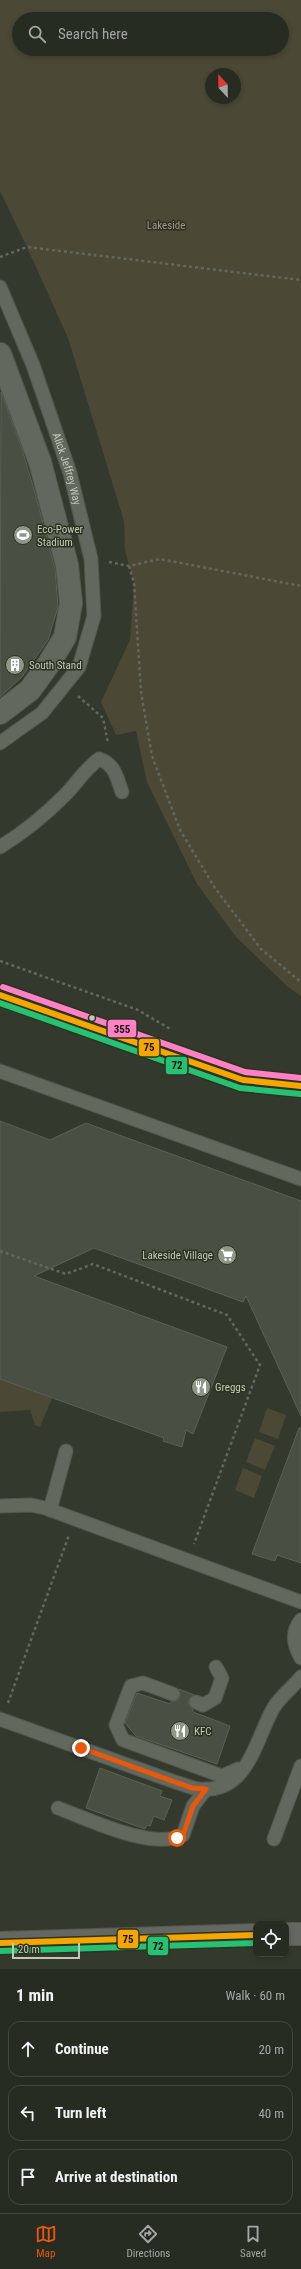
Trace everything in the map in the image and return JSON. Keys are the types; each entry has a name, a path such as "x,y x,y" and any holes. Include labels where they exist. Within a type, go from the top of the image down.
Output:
{"highway":[{"path":"289,1934 301,1934"},
{"path":"0,1943 253,1935"}],"street":[{"path":"0,354 40,462 67,565 71,603 65,637 48,666 30,690 0,713"},
{"path":"0,994 243,1080 301,1086"}],"lane":[{"name":"Alick Jeffrey Way","path":"0,287 33,365 70,473 91,559 94,616 79,667 42,713 0,743"},
{"path":"0,847 34,822 66,794 90,766 99,760 107,762 113,768 122,792"},
{"path":"0,1071 301,1179"},
{"path":"50,1510 66,1451"},
{"path":"0,1506 31,1506 50,1510 301,1602"},
{"path":"301,1620 295,1633 294,1643 301,1658"},
{"path":"196,1702 203,1705 215,1698 222,1678 216,1667"},
{"path":"0,1719 192,1788 206,1789 219,1787 230,1781 247,1765 274,1707 301,1677"},
{"path":"173,1694 143,1683 131,1686 116,1724 123,1740 222,1776 247,1765"},
{"path":"274,1839 301,1766"},
{"path":"58,1808 140,1838 177,1838 183,1835 193,1806 206,1789"}],"path":[{"path":"0,257 27,246 301,280"},
{"path":"301,586 160,560 129,566 134,583 141,692 152,756 180,830 215,888 261,948 301,982"},
{"path":"64,686 103,718 108,742 107,762"},
{"path":"0,961 138,1010 177,1032"},
{"path":"0,1251 66,1274 93,1264 228,1315 260,1365 188,1560"},
{"path":"0,1719 75,1520"}],"green space":[{"name":"Lakeside","path":"0,0 301,0 301,996 288,987 236,937 197,884 147,782 136,731 116,735 101,702 130,640 134,583 125,550 124,521 68,338 0,191"},
{"path":"0,1379 52,1398 40,1427 35,1425 30,1410 0,1412"},
{"path":"267,1408 286,1415 278,1439 259,1432"},
{"path":"255,1438 275,1446 265,1470 246,1462"},
{"path":"243,1468 262,1476 254,1498 235,1490"}],"building":[{"name":"Eco-Power Stadium","path":"1,392 22,449 35,493 55,569 58,607 48,640 22,677 0,697"},
{"path":"0,1121 50,1140 86,1123 301,1201 301,1416 246,1296 243,1302 94,1248 34,1276 227,1347 193,1434 186,1430 182,1447 163,1441 164,1438 0,1379"},
{"path":"299,1428 301,1428 301,1563 277,1555 275,1561 252,1554"},
{"name":"KFC","path":"179,1689 194,1695 189,1699 188,1703 193,1712 230,1726 217,1764 136,1736 125,1723 137,1693 170,1704 171,1702 178,1700 180,1697"},
{"path":"100,1768 162,1791 160,1796 172,1800 164,1820 154,1816 150,1826 147,1825 145,1829 86,1808"}],"transit line":[{"name":"355","path":"3,987 245,1072 301,1078"},
{"name":"75","path":"0,995 243,1080 301,1086"},
{"name":"72","path":"0,1003 240,1088 300,1094"},
{"name":"75","path":"0,1943 253,1935"},
{"name":"72","path":"0,1951 253,1943"}],"place":[{"name":"Eco-Power Stadium","path":"23,535"},
{"name":"South Stand","path":"15,665"},
{"name":"Lakeside Village","path":"227,1255"},
{"name":"Greggs","path":"201,1387"},
{"name":"KFC","path":"180,1731"}],"route":[{"path":"81,1748 192,1788 206,1789 193,1806 183,1835 177,1838"}]}
